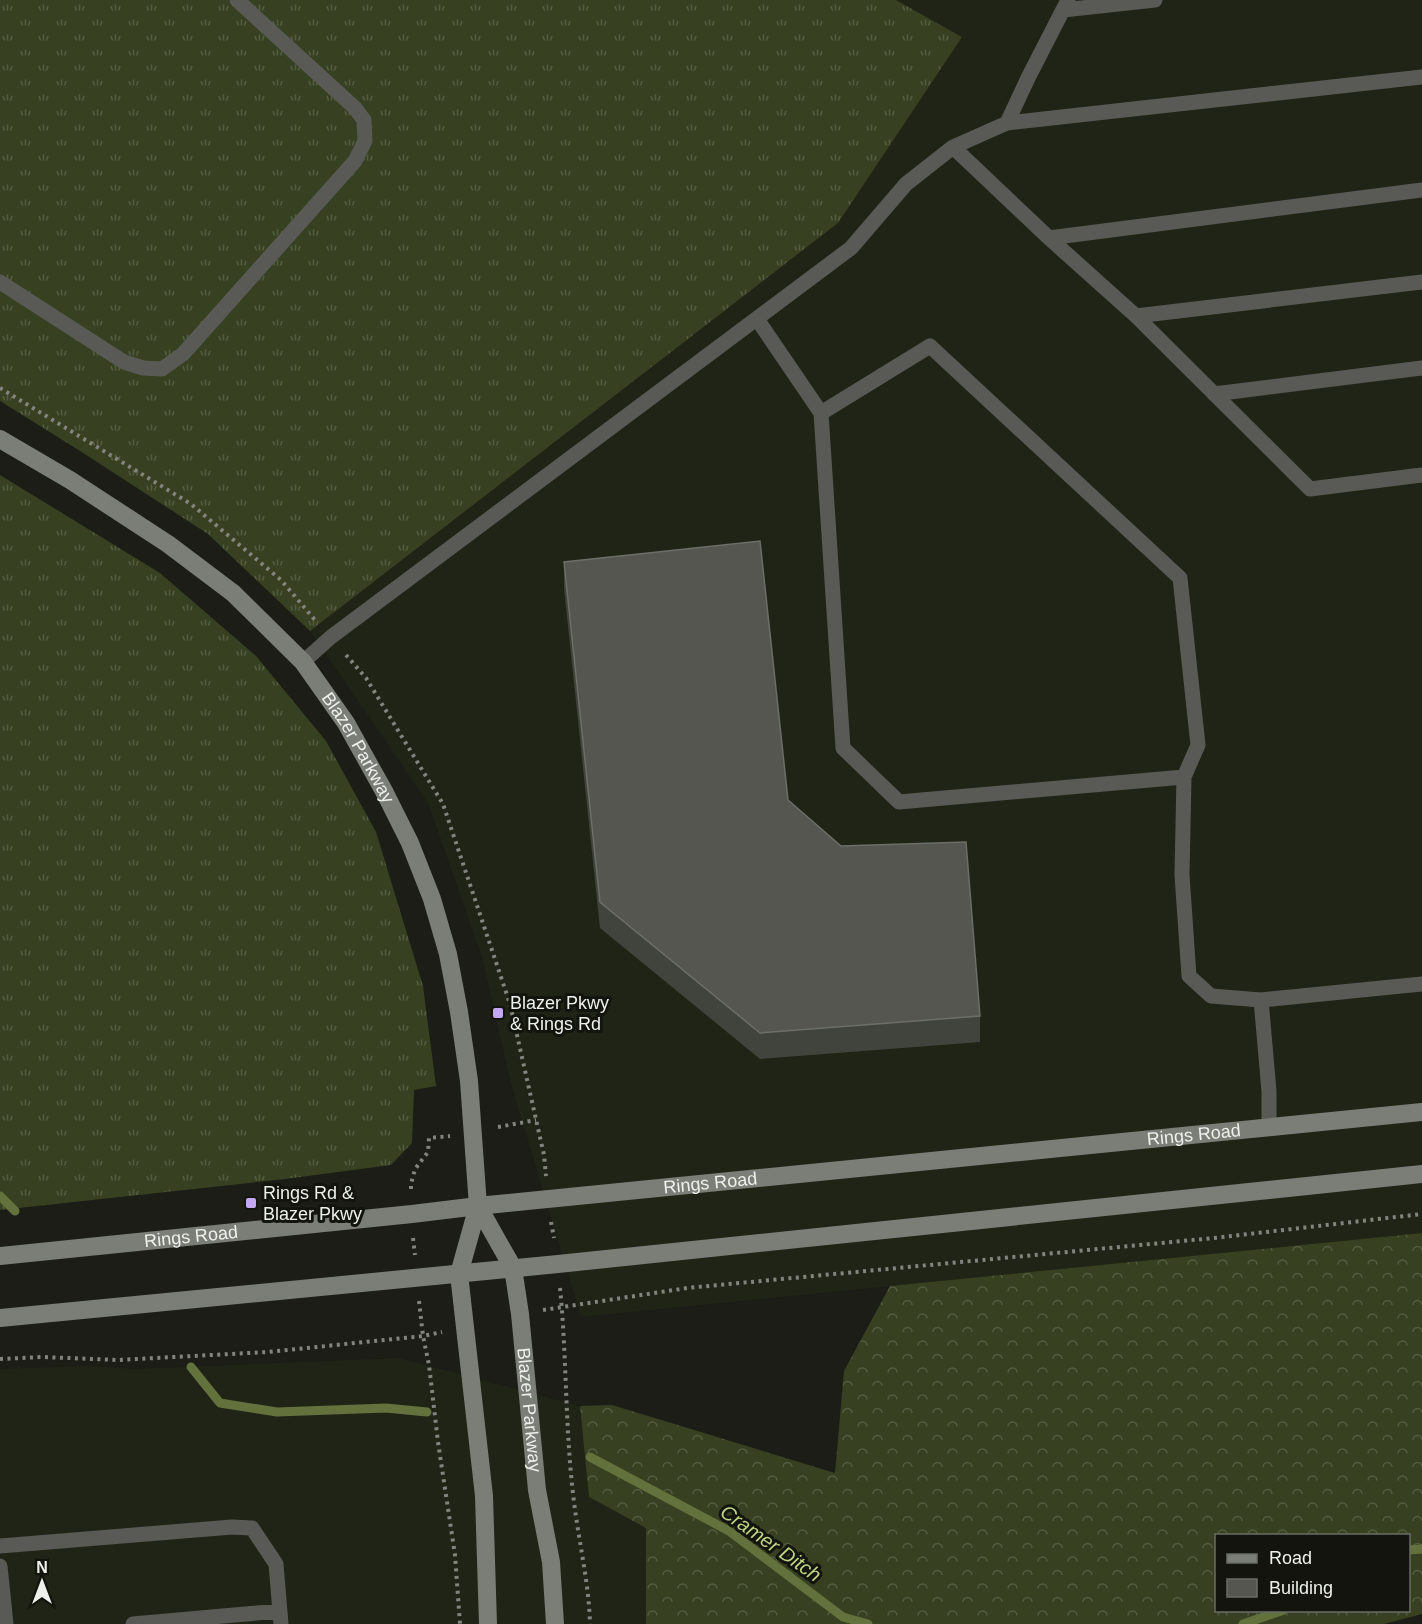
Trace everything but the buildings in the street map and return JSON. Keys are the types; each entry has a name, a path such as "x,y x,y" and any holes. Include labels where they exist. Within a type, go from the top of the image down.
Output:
{"main road":[{"name":"Blazer Parkway","path":"0,439 70,480 177,550 233,593 303,662 346,723 410,843 432,899 448,954 469,1081 478,1206 459,1274 484,1496 488,1624"},
{"name":"Rings Road","path":"0,1256 1422,1112"},
{"path":"0,1318 558,1264 1422,1174"},
{"name":"Blazer Parkway","path":"478,1206 513,1268 520,1314 537,1490 551,1562 555,1624"}],"lane":[{"path":"0,282 124,362 143,368 162,369 183,354 355,161 365,141 364,120 355,108 237,0"},
{"path":"1007,123 1065,5 1155,0"},
{"path":"303,662 331,637 851,248 906,184 953,147 1007,123 1422,77"},
{"path":"953,147 1136,316 1310,489 1422,476"},
{"path":"1049,238 1422,190"},
{"path":"1136,316 1422,282"},
{"path":"757,319 821,413 843,748 899,802 1184,777"},
{"path":"821,413 930,346 1180,578 1198,745 1184,777 1182,875 1189,976 1210,996 1261,1000 1422,984"},
{"path":"1214,394 1422,368"},
{"path":"1261,1000 1269,1092 1269,1128"},
{"path":"0,1546 232,1527 252,1528 276,1564 281,1617 133,1624"},
{"path":"0,1566 6,1624"}],"path":[{"path":"0,388 191,504 281,580 366,678 443,804 510,1004 544,1155 562,1307 574,1502 589,1595 590,1624"},
{"path":"520,1314 687,1288 1214,1238 1422,1214"},
{"path":"0,1359 42,1357 118,1360 268,1352 423,1336 465,1328"}],"shaded area":[{"path":"896,0 1422,0 1422,1233 581,1317 511,1084 482,957 428,803 310,631 838,223 962,37"},
{"path":"399,1358 580,1406 589,1497 646,1528 646,1624 0,1624 0,1369 88,1366 136,1369"}],"green space":[{"path":"0,0 896,0 962,37 838,223 310,631 208,534 0,401"},
{"path":"0,475 160,573 256,656 326,741 376,832 423,986 436,1086 414,1090 412,1143 391,1165 0,1210"},
{"path":"1422,1233 1422,1614 1384,1624 646,1624 646,1528 589,1497 580,1406 612,1405 835,1473 844,1371 890,1286"}],"waterway":[{"name":"Cramer Ditch","path":"0,1196 15,1211"},
{"name":"Cramer Ditch","path":"191,1367 220,1403 277,1412 386,1408 427,1412"},
{"name":"Cramer Ditch","path":"590,1457 729,1531 843,1617 868,1624"},
{"name":"Cramer Ditch","path":"1410,1550 1422,1549"},
{"name":"Cramer Ditch","path":"1243,1624 1278,1612"}],"place":[{"name":"Blazer Pkwy & Rings Rd","path":"498,1013"},
{"name":"Rings Rd & Blazer Pkwy","path":"251,1203"}]}
